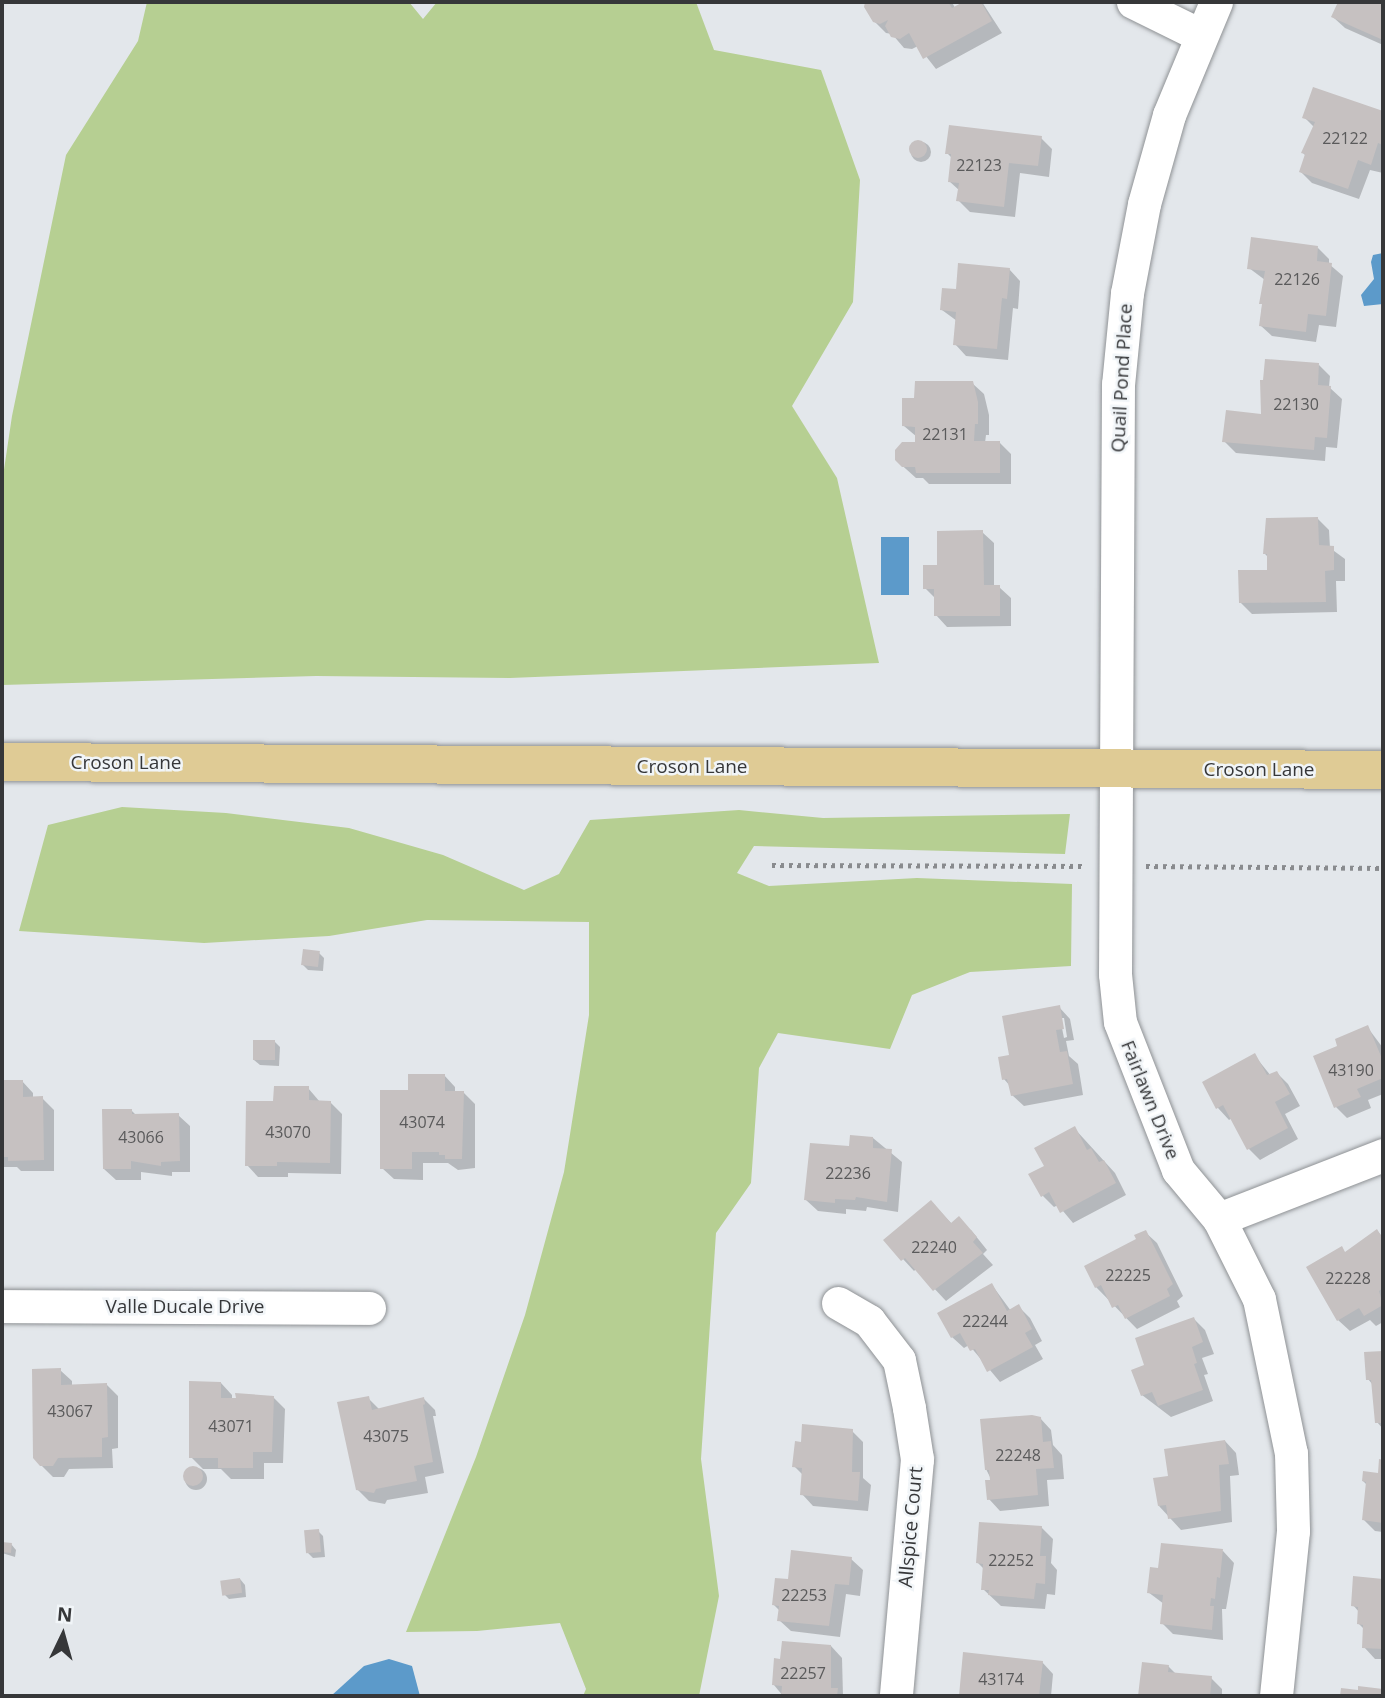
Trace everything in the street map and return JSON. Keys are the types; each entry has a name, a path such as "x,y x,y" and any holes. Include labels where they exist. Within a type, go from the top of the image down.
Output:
{"main road":[{"name":"Croson Lane","path":"2,762 1383,770"}],"street":[{"path":"1133,2 1200,36"},
{"name":"Quail Pond Place","path":"1115,770 1118,384 1127,293 1144,204 1160,148 1200,36 1216,2"},
{"name":"Fairlawn Drive","path":"1115,770 1115,974 1119,1022 1178,1170 1219,1219 1259,1299 1291,1453 1293,1531 1276,1696"},
{"path":"1219,1219 1383,1155"},
{"name":"Allspice Court","path":"838,1303 869,1321 899,1360 917,1459 896,1696"},
{"name":"Valle Ducale Drive","path":"2,1306 369,1308"}],"path":[{"path":"772,865 1383,868"}],"green space":[{"path":"147,2 409,2 423,19 437,2 696,2 714,50 821,70 860,180 853,302 792,406 837,478 879,663 510,678 316,676 2,685 2,483 12,416 66,155 138,41"},
{"path":"122,807 226,813 349,828 443,855 524,890 559,874 590,820 739,810 823,818 1070,814 1065,854 754,846 737,873 769,886 917,878 1072,884 1071,966 970,972 912,995 890,1049 778,1033 759,1068 751,1183 716,1233 701,1459 719,1596 699,1696 583,1696 586,1689 560,1623 477,1631 406,1632 476,1457 525,1315 564,1172 589,1015 589,922 427,920 329,936 204,943 19,931 48,825"}],"water":[{"path":"1383,253 1383,304 1364,306 1361,295 1374,279 1371,262 1373,255"},
{"path":"881,537 909,537 909,595 881,595"},
{"path":"389,1659 412,1666 420,1696 331,1696 364,1666"}],"building":[{"path":"865,2 948,2 952,8 963,2 981,2 992,21 923,59 909,33 900,39 891,37 885,26 888,20 880,24 873,22 864,7"},
{"path":"1338,2 1383,2 1383,40 1331,17"},
{"path":"1313,87 1383,111 1383,145 1378,143 1371,165 1358,160 1348,189 1299,172 1305,154 1301,153 1315,122 1302,118"},
{"path":"949,125 1042,136 1038,166 1009,163 1004,207 956,201 959,183 948,182 951,154 945,154"},
{"path":"914,140 922,140 927,149 925,156 914,158 909,153 909,145"},
{"path":"1251,237 1318,246 1317,261 1332,263 1326,316 1308,314 1306,332 1259,326 1262,304 1259,304 1265,271 1247,269"},
{"path":"958,263 1010,268 1007,299 1002,298 997,349 953,345 956,312 940,310 942,288 956,289"},
{"path":"1265,359 1319,363 1318,385 1331,386 1327,438 1315,437 1314,450 1222,442 1226,410 1261,414 1260,380 1263,380"},
{"path":"915,381 973,381 978,402 978,424 975,424 974,441 1000,441 1000,473 916,473 915,467 902,467 895,460 895,450 902,442 915,442 915,427 902,426 902,398 914,398"},
{"path":"1318,517 1319,545 1334,546 1334,570 1325,571 1326,602 1239,603 1238,570 1267,570 1267,554 1263,554 1266,518"},
{"path":"983,530 984,585 1000,585 1000,616 934,616 934,589 923,589 923,565 937,565 937,531"},
{"path":"303,949 320,951 318,967 301,965"},
{"path":"1060,1005 1064,1029 1056,1030 1060,1052 1067,1051 1073,1084 1011,1096 1007,1079 1002,1080 998,1057 1009,1055 1002,1016"},
{"path":"1368,1025 1383,1061 1383,1078 1357,1089 1361,1097 1334,1108 1313,1056 1337,1046 1335,1039"},
{"path":"253,1040 275,1040 275,1060 253,1060"},
{"path":"1255,1053 1267,1075 1277,1071 1290,1094 1275,1102 1288,1128 1247,1150 1223,1105 1216,1109 1202,1082"},
{"path":"408,1074 445,1074 445,1091 464,1091 462,1159 445,1159 445,1155 439,1155 439,1152 412,1152 412,1169 380,1169 380,1090 408,1090"},
{"path":"2,1080 23,1080 23,1097 43,1096 44,1160 8,1161 8,1157 2,1157"},
{"path":"274,1086 309,1086 309,1100 331,1101 330,1163 277,1162 277,1166 245,1166 246,1101 273,1101"},
{"path":"102,1109 132,1109 132,1114 179,1113 180,1161 161,1162 161,1166 131,1161 131,1169 103,1169"},
{"path":"1075,1126 1087,1150 1091,1148 1099,1162 1104,1160 1116,1183 1060,1213 1049,1192 1041,1197 1028,1174 1044,1166 1034,1148"},
{"path":"850,1135 873,1137 873,1148 892,1149 887,1202 856,1197 855,1200 835,1199 835,1203 804,1200 810,1143 849,1146"},
{"path":"931,1200 951,1223 959,1216 977,1237 973,1242 983,1253 933,1291 905,1258 901,1261 883,1240"},
{"path":"1377,1229 1383,1239 1383,1288 1379,1291 1383,1305 1364,1316 1359,1308 1337,1321 1306,1267 1342,1246 1345,1252"},
{"path":"1146,1230 1173,1284 1167,1289 1170,1296 1125,1319 1118,1305 1112,1308 1101,1285 1095,1288 1084,1266 1136,1239 1134,1235"},
{"path":"992,1283 1007,1311 1019,1304 1032,1329 1025,1333 1033,1347 987,1372 975,1349 970,1351 960,1333 951,1338 937,1313"},
{"path":"1194,1317 1203,1342 1192,1347 1197,1363 1194,1364 1203,1390 1158,1406 1152,1392 1141,1396 1131,1370 1144,1365 1135,1338"},
{"path":"1383,1351 1383,1423 1375,1423 1371,1380 1366,1380 1364,1352"},
{"path":"61,1368 61,1385 107,1383 108,1437 102,1438 102,1457 58,1458 53,1466 40,1466 33,1458 32,1369"},
{"path":"189,1381 221,1382 221,1398 236,1398 235,1393 274,1396 272,1452 253,1452 253,1468 218,1468 218,1458 189,1458"},
{"path":"369,1396 372,1410 424,1397 433,1462 414,1466 417,1481 376,1489 374,1493 356,1490 337,1402"},
{"path":"1032,1415 1041,1417 1043,1442 1051,1441 1054,1468 1036,1469 1038,1495 987,1500 985,1480 990,1480 989,1470 985,1470 980,1419"},
{"path":"802,1424 853,1429 852,1472 860,1472 858,1501 800,1495 802,1468 792,1467 795,1441 801,1442"},
{"path":"1225,1440 1229,1464 1219,1465 1221,1511 1168,1519 1166,1505 1158,1506 1153,1478 1168,1476 1164,1449"},
{"path":"1379,1459 1383,1460 1383,1523 1362,1520 1366,1482 1362,1481 1363,1471 1378,1473"},
{"path":"193,1466 200,1469 203,1476 200,1483 193,1486 186,1483 183,1476 186,1469"},
{"path":"979,1522 1042,1526 1040,1556 1046,1556 1045,1584 1036,1583 1034,1599 988,1595 989,1590 981,1590 983,1564 976,1563"},
{"path":"319,1529 321,1552 306,1553 304,1530"},
{"path":"2,1542 12,1543 11,1553 2,1552"},
{"path":"1161,1543 1223,1549 1215,1599 1211,1598 1210,1606 1214,1606 1212,1630 1160,1624 1163,1595 1147,1593 1150,1567 1158,1568"},
{"path":"791,1550 852,1557 849,1585 835,1584 829,1626 777,1621 779,1606 772,1605 775,1578 788,1579"},
{"path":"1353,1576 1383,1579 1383,1649 1362,1648 1363,1625 1357,1624 1358,1607 1351,1606"},
{"path":"240,1578 242,1593 222,1596 220,1581"},
{"path":"782,1641 831,1645 831,1688 838,1688 837,1696 781,1696 782,1686 772,1685 774,1658 780,1659"},
{"path":"963,1652 1043,1661 1039,1696 959,1696"},
{"path":"1142,1662 1169,1665 1168,1672 1212,1676 1210,1696 1138,1696"},
{"path":"1358,1686 1383,1689 1383,1696 1340,1696 1341,1688 1358,1690"}]}
